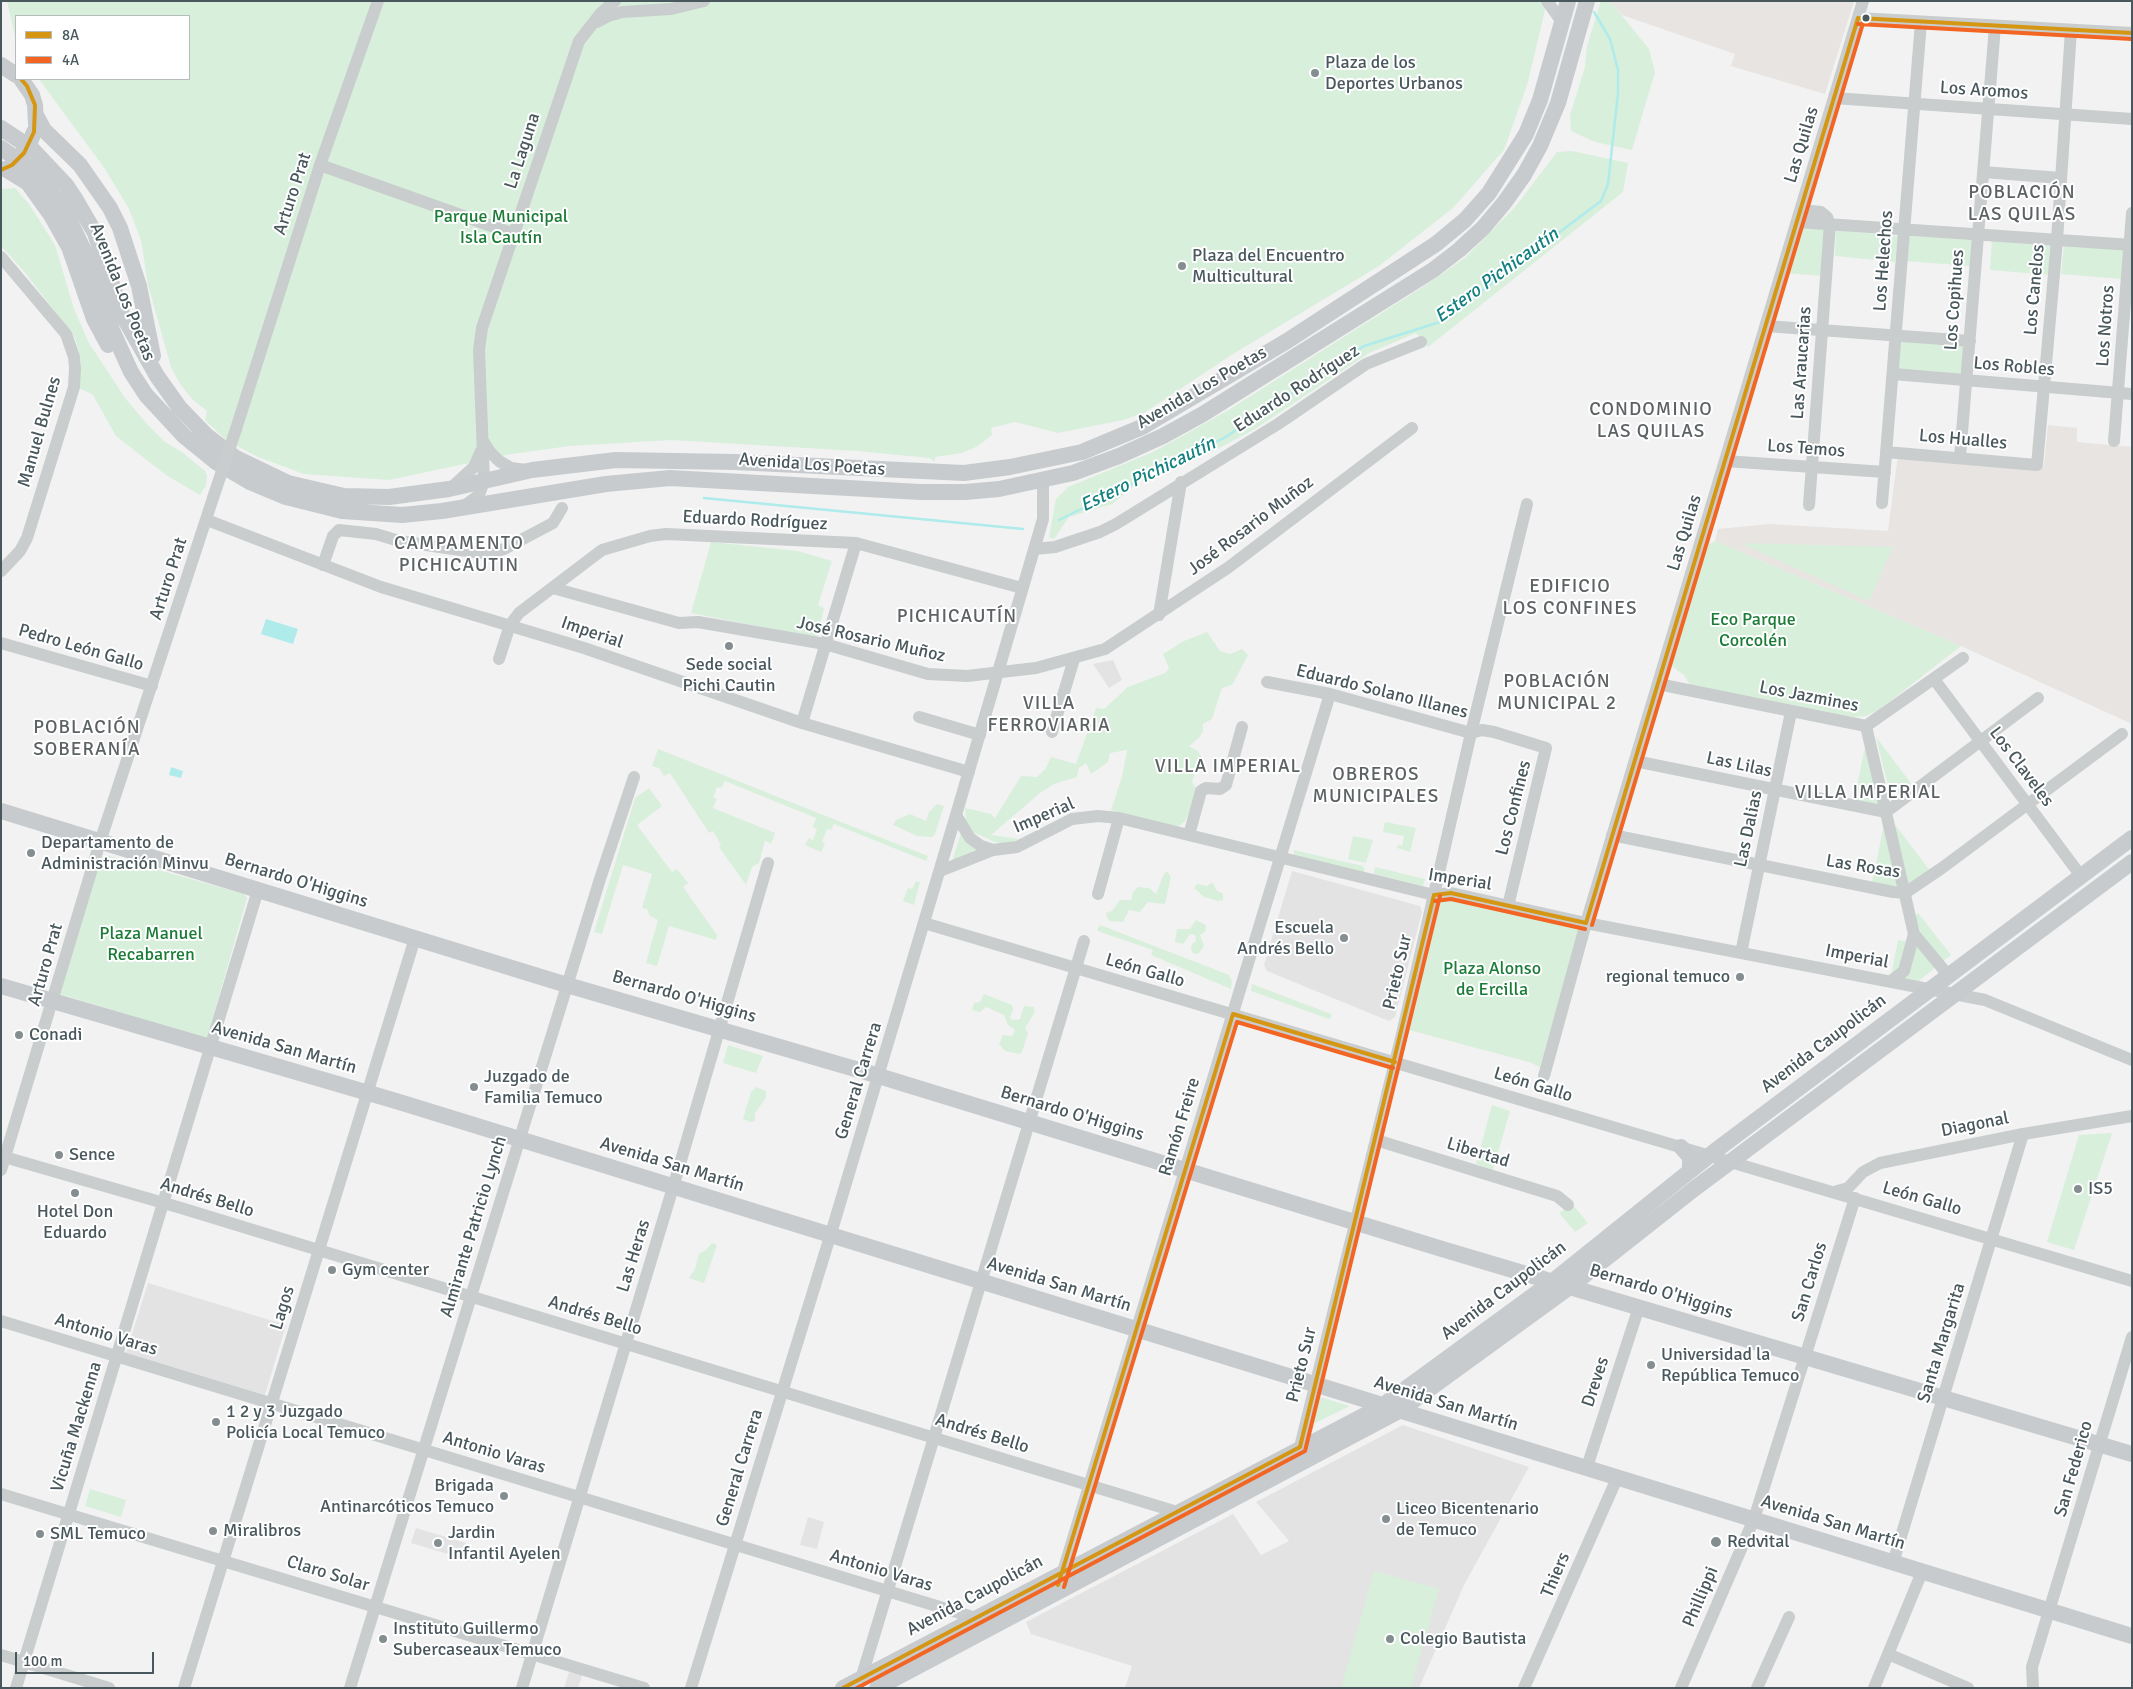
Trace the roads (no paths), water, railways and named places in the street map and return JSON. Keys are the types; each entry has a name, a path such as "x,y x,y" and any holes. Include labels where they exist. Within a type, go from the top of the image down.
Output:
{"main road":[{"name":"Avenida Los Poetas","path":"1,128 30,148 51,169 66,185 86,216 95,233 122,314 157,376 179,407 206,434 236,458 288,483 325,493 359,497 403,496 449,489 532,470 595,462 661,460 964,473 1010,467 1082,452 1129,433 1180,406 1383,280 1451,232 1489,193 1526,134 1540,100 1568,1"},
{"name":"Avenida Los Poetas","path":"1,148 25,165 37,177 66,213 87,257 112,330 128,366 146,395 184,436 216,462 250,482 286,497 342,511 382,515 422,513 606,484 670,478 920,492 990,490 1043,481 1073,473 1119,456 1183,425 1433,270 1471,239 1504,203 1540,146 1558,103 1587,1"},
{"path":"2,65 15,74"},
{"path":"21,80 32,96 35,124 28,147 6,167 28,183 51,215 69,247 94,319 127,372 146,395"},
{"path":"35,124 44,130 80,165 110,208 138,286 157,376"},
{"path":"1043,481 1063,460 1082,452"},
{"name":"Bernardo O'Higgins","path":"1,811 567,985 720,1028 1638,1307 2132,1454"},
{"name":"Avenida Caupolicán","path":"861,1683 878,1670 1063,1571 1382,1406 1553,1281 1709,1156 1929,989 2081,876 2129,844"},
{"name":"Avenida Caupolicán","path":"877,1688 1399,1411 1571,1286 1730,1162 2132,862"},
{"name":"Avenida San Martín","path":"1,986 519,1139 1382,1406 1618,1476 2132,1636"},
{"path":"1681,1147 1690,1157 1690,1171"},
{"path":"843,1688 861,1683"}],"street":[{"name":"Arturo Prat","path":"1,1170 3,1157 53,1002 100,842 214,498 320,165 378,1"},
{"name":"La Laguna","path":"484,481 480,343 482,328 579,41 600,13 615,1"},
{"name":"La Laguna","path":"593,24 608,16 622,12 671,9 704,1"},
{"path":"1547,1 1562,22"},
{"name":"Las Quilas","path":"1544,1076 1612,835 1863,1"},
{"path":"1858,18 2132,33"},
{"name":"Los Helechos","path":"1882,503 1921,22"},
{"name":"Los Copihues","path":"1960,457 1995,26"},
{"name":"Los Canelos","path":"2038,464 2057,240 2071,30"},
{"name":"Los Aromos","path":"1834,98 2132,119"},
{"path":"320,165 514,234"},
{"path":"1983,172 2061,178"},
{"name":"Los Notros","path":"2114,441 2132,213"},
{"path":"1799,216 1830,224 2130,245"},
{"name":"Las Araucarias","path":"1809,505 1830,224"},
{"name":"Manuel Bulnes","path":"1,257 66,334 74,357 75,368 74,387 27,538 20,551 1,571"},
{"path":"1766,326 1970,341"},
{"name":"Eduardo Rodríguez","path":"1034,549 1055,547 1100,532 1278,424 1366,364 1421,342"},
{"name":"Los Robles","path":"1892,374 2132,394"},
{"name":"José Rosario Muñoz","path":"553,588 679,623 698,622 825,644 928,674 967,676 1036,668 1105,649 1159,615 1229,566 1412,428"},
{"path":"483,441 494,457 505,465 518,470 532,470"},
{"path":"449,489 474,467 483,441"},
{"name":"Los Hualles","path":"1886,452 2038,464"},
{"name":"Los Temos","path":"1725,461 1885,472"},
{"path":"462,507 476,499 484,481"},
{"name":"General Carrera","path":"690,1688 879,1076 980,735 1043,519 1043,481"},
{"path":"1159,615 1181,482"},
{"name":"Prieto Sur","path":"1300,1447 1395,1062 1471,733 1527,504"},
{"path":"323,565 333,536 339,530 376,534 399,541 487,554 504,549 553,523 562,508"},
{"name":"Imperial","path":"206,520 381,586 480,618 510,625 584,648 802,723 969,772"},
{"name":"Eduardo Rodríguez","path":"510,625 518,613 602,550 650,536 666,534 856,543 1022,588"},
{"path":"802,723 856,543"},
{"path":"499,658 510,625"},
{"name":"Pedro León Gallo","path":"1,643 152,686"},
{"name":"Los Jazmines","path":"1658,684 1866,726 1963,658"},
{"path":"1052,732 1074,659"},
{"name":"Los Claveles","path":"1934,679 2081,876"},
{"name":"Eduardo Solano Illanes","path":"1267,682 1330,694 1471,733 1482,730 1494,732 1546,748"},
{"name":"Ramón Freire","path":"1052,1594 1063,1571 1330,694"},
{"path":"1886,812 2038,698"},
{"name":"Las Dalias","path":"1742,953 1791,712"},
{"path":"919,717 980,735"},
{"path":"1866,726 1914,934 1904,971 1891,981"},
{"path":"1189,835 1201,791 1206,788 1220,790 1226,785 1242,727"},
{"name":"Las Rosas","path":"1612,835 1759,866 1893,892 1905,892 2028,805 2122,734"},
{"name":"Los Confines","path":"1508,906 1546,748"},
{"name":"Las Lilas","path":"1635,761 1886,812"},
{"name":"Almirante Patricio Lynch","path":"350,1688 567,985 634,777"},
{"path":"956,815 970,838 980,846 993,850"},
{"name":"Imperial","path":"940,871 993,850 1017,847 1072,819 1098,816 1119,818 1434,895 1450,893 1586,923 1985,1000 2132,1060"},
{"path":"1098,894 1119,818"},
{"name":"Las Heras","path":"522,1688 673,1187 768,863"},
{"name":"Vicuña Mackenna","path":"16,1688 258,890"},
{"name":"León Gallo","path":"924,923 2132,1281"},
{"path":"1914,934 1948,975"},
{"name":"Lagos","path":"184,1688 415,938"},
{"path":"861,1683 887,1591 1084,941"},
{"path":"1977,978 1978,990 1985,1000"},
{"name":"Diagonal","path":"1834,1192 1848,1188 1863,1172 1880,1162 2023,1134 2132,1116"},
{"name":"Santa Margarita","path":"1893,1563 2023,1134"},
{"name":"Libertad","path":"1376,1140 1557,1196 1568,1205"},
{"name":"Andrés Bello","path":"3,1157 319,1250 1177,1512"},
{"name":"San Carlos","path":"1754,1519 1855,1198"},
{"name":"Dreves","path":"1587,1467 1638,1307"},
{"name":"Antonio Varas","path":"1,1321 976,1618"},
{"name":"San Federico","path":"2033,1688 2032,1667 2132,1337"},
{"name":"Thiers","path":"1524,1688 1618,1476"},
{"name":"Claro Solar","path":"1,1494 644,1688"},
{"name":"Phillippi","path":"1682,1687 1754,1519"},
{"path":"1874,1688 1922,1572"},
{"path":"1757,1688 1789,1617"},
{"path":"1888,1654 1968,1688"},
{"path":"1,1655 109,1688"}],"water":[{"path":"266,619 298,629 293,644 261,634"},
{"path":"171,767 183,771 181,778 169,775"}],"waterway":[{"name":"Estero Pichicautín","path":"1059,520 1224,438 1364,346 1440,322 1601,201 1608,184 1618,93 1618,70 1610,39 1594,12"},
{"name":"Estero Pichicautín","path":"704,498 1023,529"}],"place":[{"name":"Plaza de los Deportes Urbanos","path":"1315,73"},
{"name":"Plaza del Encuentro Multicultural","path":"1182,266"},
{"name":"Sede social Pichi Cautin","path":"729,646"},
{"name":"Departamento de Administración Minvu","path":"31,853"},
{"name":"Escuela Andrés Bello","path":"1344,938"},
{"name":"regional temuco","path":"1740,977"},
{"name":"Conadi","path":"19,1035"},
{"name":"Juzgado de Familia Temuco","path":"474,1087"},
{"name":"Sence","path":"59,1155"},
{"name":"IS5","path":"2078,1189"},
{"name":"Hotel Don Eduardo","path":"75,1193"},
{"name":"Gym center","path":"332,1270"},
{"name":"Universidad la República Temuco","path":"1651,1365"},
{"name":"1 2 y 3 Juzgado Policía Local Temuco","path":"216,1422"},
{"name":"Brigada Antinarcóticos Temuco","path":"504,1496"},
{"name":"Liceo Bicentenario de Temuco","path":"1386,1519"},
{"name":"Miralibros","path":"213,1531"},
{"name":"SML Temuco","path":"40,1534"},
{"name":"Redvital","path":"1716,1542"},
{"name":"Jardin Infantil Ayelen","path":"438,1543"},
{"name":"Instituto Guillermo Subercaseaux Temuco","path":"383,1639"},
{"name":"Colegio Bautista","path":"1390,1639"}],"district":[{"name":"POBLACIÓN LAS QUILAS","path":"2022,204"},
{"name":"CONDOMINIO LAS QUILAS","path":"1651,421"},
{"name":"CAMPAMENTO PICHICAUTIN","path":"459,555"},
{"name":"EDIFICIO LOS CONFINES","path":"1570,598"},
{"name":"PICHICAUTÍN","path":"957,617"},
{"name":"POBLACIÓN MUNICIPAL 2","path":"1557,693"},
{"name":"VILLA FERROVIARIA","path":"1049,715"},
{"name":"POBLACIÓN SOBERANÍA","path":"87,739"},
{"name":"VILLA IMPERIAL","path":"1228,767"},
{"name":"OBREROS MUNICIPALES","path":"1376,786"},
{"name":"VILLA IMPERIAL","path":"1868,793"}],"park label":[{"name":"Parque Municipal Isla Cautín","path":"501,227"},
{"name":"Eco Parque Corcolén","path":"1753,630"},
{"name":"Plaza Manuel Recabarren","path":"151,944"},
{"name":"Plaza Alonso de Ercilla","path":"1492,980"}]}
